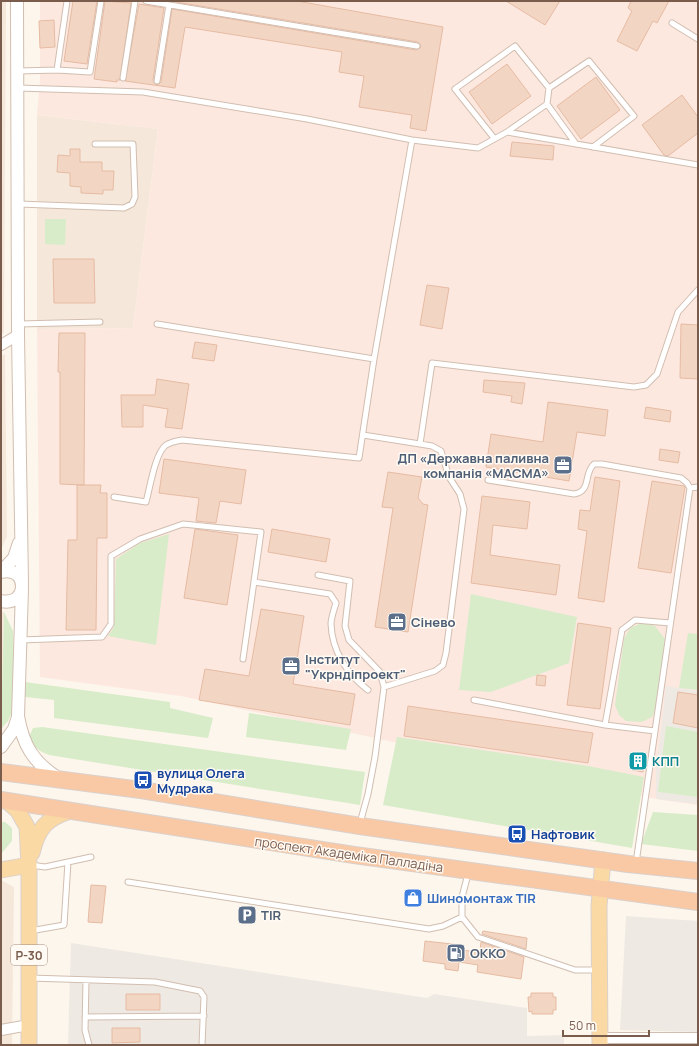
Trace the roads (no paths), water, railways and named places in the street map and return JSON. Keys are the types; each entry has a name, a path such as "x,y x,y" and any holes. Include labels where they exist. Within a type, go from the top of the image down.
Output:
{"highway":[{"path":"1,772 59,778 141,790 360,826 604,860 698,871"},
{"name":"проспект Академіка Палладіна","path":"4,801 230,837 698,902"}],"main road":[{"name":"Р-30","path":"4,801 18,811 27,827 29,865 29,1045"},
{"name":"Р-30","path":"29,865 35,840 40,829 53,816 70,811"},
{"path":"600,1042 600,888 604,860"},
{"path":"1,870 29,865"}],"street":[{"path":"17,1 19,204 18,330 22,586 18,716 21,736 25,744 45,769 59,778"},
{"path":"1,345 18,330"},
{"path":"2,571 14,558 21,536"},
{"path":"2,571 7,570 17,574 22,586 20,595 15,599 2,601"},
{"path":"2,601 21,623"},
{"path":"1,747 14,729 18,716"},
{"path":"1,1030 29,1025"},
{"path":"600,1042 698,1038"}],"lane":[{"path":"58,70 68,1"},
{"path":"18,71 58,70 90,72 101,1"},
{"path":"123,78 135,1"},
{"path":"146,1 417,46"},
{"path":"157,81 169,5"},
{"path":"672,23 698,39"},
{"path":"494,138 455,89 515,46 549,88"},
{"path":"18,88 143,92 306,119 412,140 478,148 507,132 546,104 549,88 589,61 634,116 593,147"},
{"path":"546,104 576,144"},
{"path":"507,132 698,165"},
{"path":"114,497 146,502 158,455 167,444 182,440 359,458 374,359 412,140"},
{"path":"19,204 124,208 132,204 135,197 133,144 95,144"},
{"path":"420,444 432,363 634,387 646,385 656,374 678,312 698,290"},
{"path":"18,330 100,322"},
{"path":"157,324 374,359"},
{"path":"363,435 432,446 441,451 448,478 460,494 464,509 446,653 443,665 435,671 384,687"},
{"path":"488,480 574,494 581,493 585,488 590,468 594,464 602,464 680,478 687,483 690,488 636,864"},
{"path":"690,488 698,487"},
{"path":"21,640 102,637 111,624 111,556 140,539 183,524 261,532 243,659"},
{"path":"318,575 350,581 345,626 349,640 380,672 384,687 372,772 360,826"},
{"path":"254,582 330,594 336,603 331,623 334,644 341,662 368,690"},
{"path":"605,725 622,630 635,620 670,623"},
{"path":"474,700 605,725 655,731"},
{"path":"29,865 45,867 90,857"},
{"path":"29,931 64,925 68,862"},
{"path":"469,870 462,897 462,917 478,936 575,970 599,970"},
{"path":"128,882 429,929 443,926 462,917"},
{"path":"29,978 155,982 192,988 200,991 204,997 202,1045"},
{"path":"86,980 85,1030 89,1045"},
{"path":"85,1017 204,1016"}],"place":[{"name":"ДП «Державна паливна компанія «МАСМА»","path":"563,465"},
{"name":"Сінево","path":"397,622"},
{"name":"Інститут \"Укрндіпроект\"","path":"291,666"},
{"name":"КПП","path":"638,761"},
{"name":"вулиця Олега Мудрака","path":"143,780"},
{"name":"Нафтовик","path":"517,834"},
{"name":"Шиномонтаж TIR","path":"413,898"},
{"name":"TIR","path":"247,915"},
{"name":"ОККО","path":"456,953"}]}
